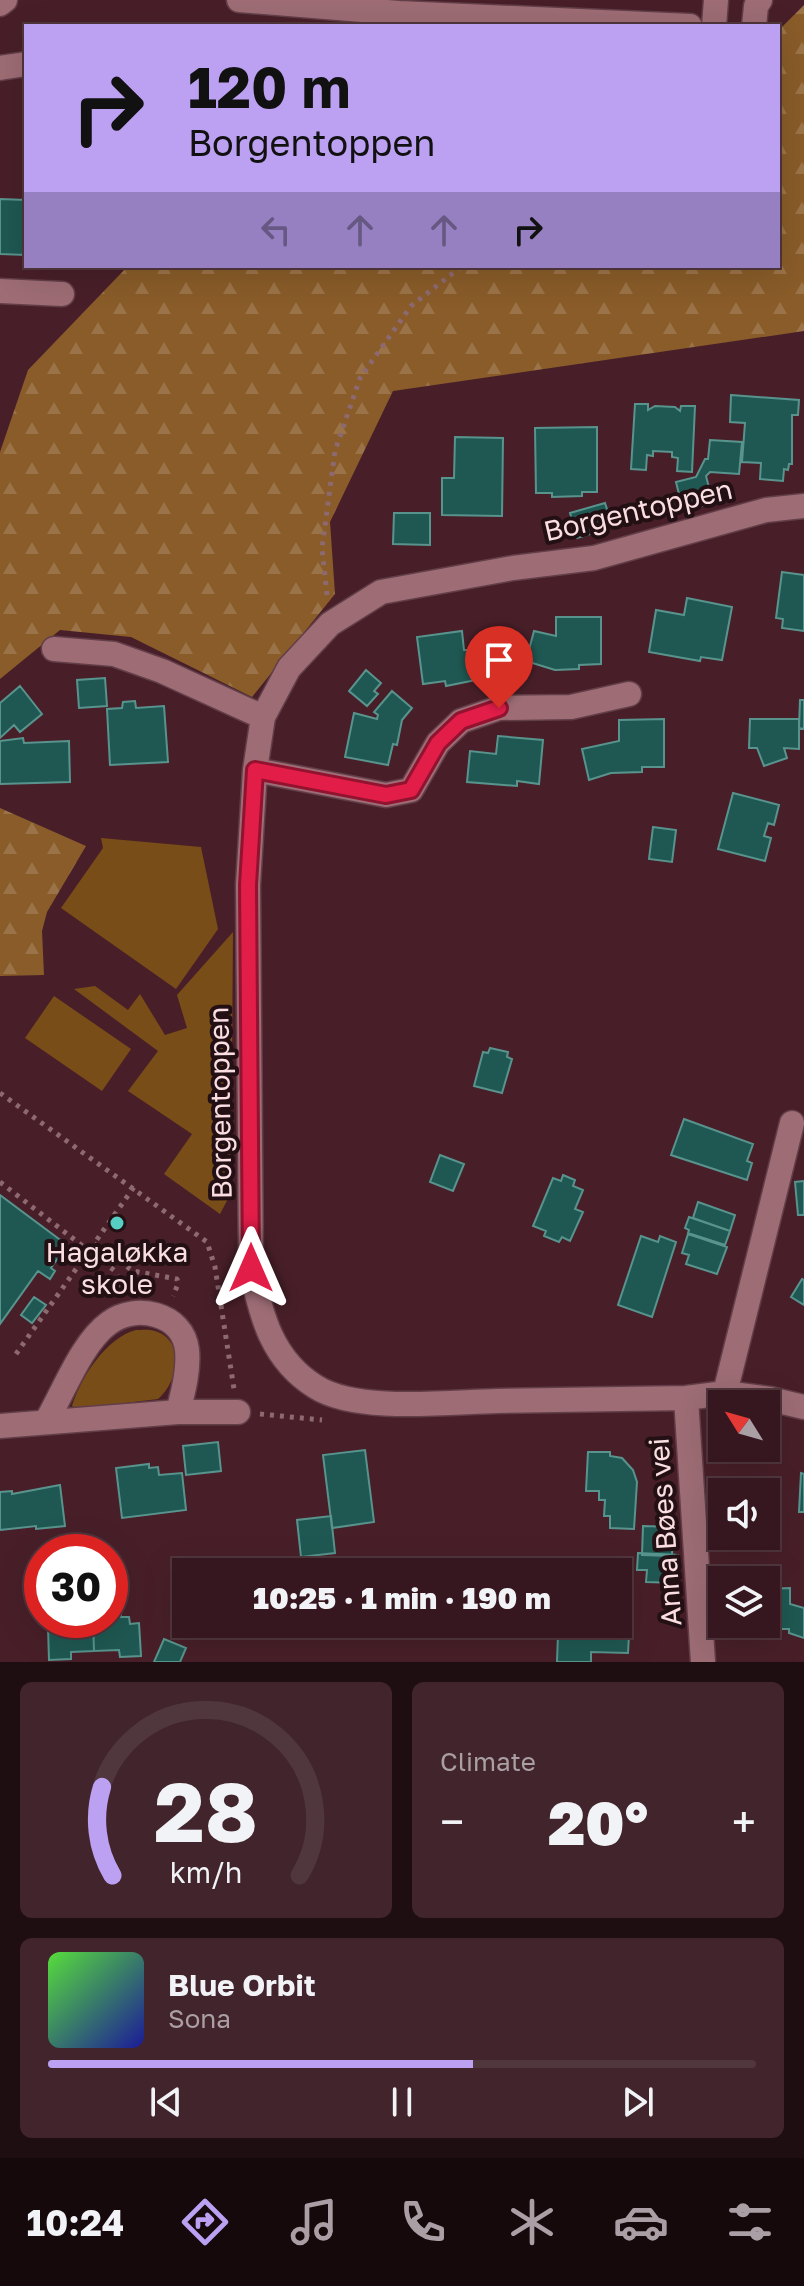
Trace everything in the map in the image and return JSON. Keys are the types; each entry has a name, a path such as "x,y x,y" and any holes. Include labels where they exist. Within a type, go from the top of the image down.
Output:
{"street":[{"path":"239,0 400,6 661,24"},
{"path":"400,6 421,0"},
{"path":"714,24 716,0"},
{"path":"754,24 756,6 760,0"},
{"path":"0,68 24,64"},
{"path":"0,291 62,294"},
{"name":"Borgentoppen","path":"708,1395 416,1404 353,1401 317,1388 281,1357 260,1312 251,1268 248,885 255,770 263,717 289,668 330,624 381,592 513,568 594,558 766,510 804,506"},
{"path":"54,649 114,654 162,671 263,717"},
{"path":"255,770 386,795 411,790 438,743 461,721 499,708 571,707 629,694"},
{"path":"726,1390 792,1123"},
{"path":"46,1422 92,1339 108,1323 132,1313 158,1315 172,1323 182,1336 187,1348 186,1370 178,1412"},
{"name":"Anna Bøes vei","path":"686,1398 703,1662"},
{"name":"Borgentoppen","path":"780,1401 804,1407"},
{"path":"0,1426 178,1412 238,1412"}],"path":[{"path":"330,624 322,548 335,451 360,378 411,306 459,268"},
{"path":"0,1093 207,1242 215,1267 238,1412 328,1421"},
{"path":"0,1182 115,1271"},
{"path":"16,1354 134,1187"},
{"path":"94,1244 133,1271 177,1279 173,1296"}],"shaded area":[{"path":"101,838 201,847 218,929 176,989 61,908 103,848"},
{"path":"233,932 231,1193 220,1214 164,1174 192,1134 128,1091 158,1051 74,989 95,986 128,1010 140,994 165,1035 187,1028 177,995"},
{"path":"54,996 131,1049 102,1091 25,1038"},
{"path":"136,1330 155,1331 172,1344 176,1363 165,1392 158,1399 77,1409 72,1406 96,1360 115,1341"}],"green space":[{"path":"804,5 804,331 393,391 330,522 335,594 252,697 131,637 60,630 0,679 0,452 28,370 126,268 780,268 780,29"},
{"path":"0,808 86,846 47,912 42,931 44,975 0,976"}],"building":[{"path":"0,199 24,200 24,255 0,254"},
{"path":"731,395 799,400 798,415 792,415 792,464 789,464 788,470 784,469 783,481 760,479 761,463 742,462 745,423 730,422"},
{"path":"635,404 648,404 648,410 655,406 675,407 680,411 681,406 695,406 692,472 677,471 678,458 672,457 672,452 653,451 653,456 647,455 646,470 631,469"},
{"path":"597,427 597,492 552,497 552,493 536,493 535,428"},
{"path":"455,437 503,438 502,516 442,515 442,478 454,478"},
{"path":"710,440 742,442 739,474 710,472 706,476 713,503 683,511 676,482 696,477 705,459 708,459"},
{"path":"605,503 613,527 577,538 570,513"},
{"path":"394,513 430,513 430,545 393,544"},
{"path":"782,572 804,575 804,631 782,628 783,619 776,618"},
{"path":"687,598 732,607 722,660 701,657 700,661 649,652 656,610 684,615"},
{"path":"556,617 601,617 601,664 555,670 526,661 534,631 556,636"},
{"path":"462,631 464,650 492,650 491,677 446,686 445,681 423,684 417,637"},
{"path":"366,670 381,683 374,691 378,694 367,706 349,691"},
{"path":"105,678 107,706 79,708 77,680"},
{"path":"20,686 42,714 20,732 14,725 0,738 0,703"},
{"path":"392,691 412,708 402,720 397,745 393,744 388,765 345,757 354,713 377,719 378,715 374,712"},
{"path":"800,700 804,700 804,729 799,728"},
{"path":"135,701 136,708 164,706 168,762 110,765 107,709 122,708 123,702"},
{"path":"664,719 664,767 642,767 642,772 611,773 589,780 582,749 619,741 619,720"},
{"path":"750,719 799,719 799,749 784,748 787,758 764,766 757,748 749,748"},
{"path":"498,736 543,740 539,784 517,781 517,786 467,782 470,751 496,754"},
{"path":"23,738 24,743 69,741 70,782 0,784 0,741"},
{"path":"733,793 779,805 774,825 768,823 764,836 771,838 765,861 718,849"},
{"path":"653,827 676,830 672,862 649,859"},
{"path":"490,1048 508,1052 507,1057 512,1059 502,1093 474,1086 483,1052 488,1053"},
{"path":"684,1119 753,1144 747,1161 752,1163 747,1180 671,1155"},
{"path":"440,1155 464,1164 453,1191 430,1182"},
{"path":"563,1175 575,1180 573,1186 583,1190 575,1209 583,1212 570,1241 562,1237 559,1242 544,1236 546,1231 533,1226 553,1178 561,1181"},
{"path":"804,1181 804,1215 798,1215 795,1182"},
{"path":"0,1195 67,1245 51,1268 55,1271 50,1279 38,1271 0,1324"},
{"path":"698,1202 735,1215 730,1231 693,1218"},
{"path":"689,1217 730,1231 725,1245 688,1233 689,1230 685,1228"},
{"path":"688,1234 727,1247 717,1274 686,1264 689,1255 682,1253"},
{"path":"641,1236 658,1242 660,1236 676,1242 652,1317 618,1305"},
{"path":"804,1280 804,1305 791,1297"},
{"path":"34,1297 46,1305 32,1323 21,1315"},
{"path":"218,1442 221,1471 186,1475 183,1446"},
{"path":"365,1450 374,1522 332,1528 323,1455"},
{"path":"588,1452 610,1452 610,1456 622,1458 633,1470 637,1482 634,1529 610,1528 610,1516 604,1516 605,1500 599,1500 599,1491 586,1491"},
{"path":"149,1464 149,1468 158,1467 159,1475 182,1473 186,1510 122,1518 116,1468"},
{"path":"801,1473 804,1474 804,1512 799,1512"},
{"path":"60,1485 65,1526 0,1530 0,1492 12,1491 12,1494"},
{"path":"331,1516 335,1553 301,1557 297,1520"},
{"path":"643,1526 673,1527 672,1556 642,1555"},
{"path":"638,1553 678,1555 677,1583 646,1582 647,1570 637,1570"},
{"path":"780,1588 790,1588 790,1604 804,1608 804,1638 789,1633 789,1629 780,1629"},
{"path":"128,1617 130,1624 139,1623 141,1656 120,1657 119,1650 94,1651 94,1638 128,1638"},
{"path":"48,1638 94,1638 94,1651 71,1652 71,1659 49,1660"},
{"path":"558,1638 629,1638 628,1653 591,1652 591,1662 557,1662"},
{"path":"164,1639 186,1648 180,1662 154,1662"}],"place":[{"name":"Hagaløkka skole","path":"117,1223"}],"route":[{"path":"251,1268 248,885 255,770 386,795 411,790 438,743 461,721 499,708"}]}
